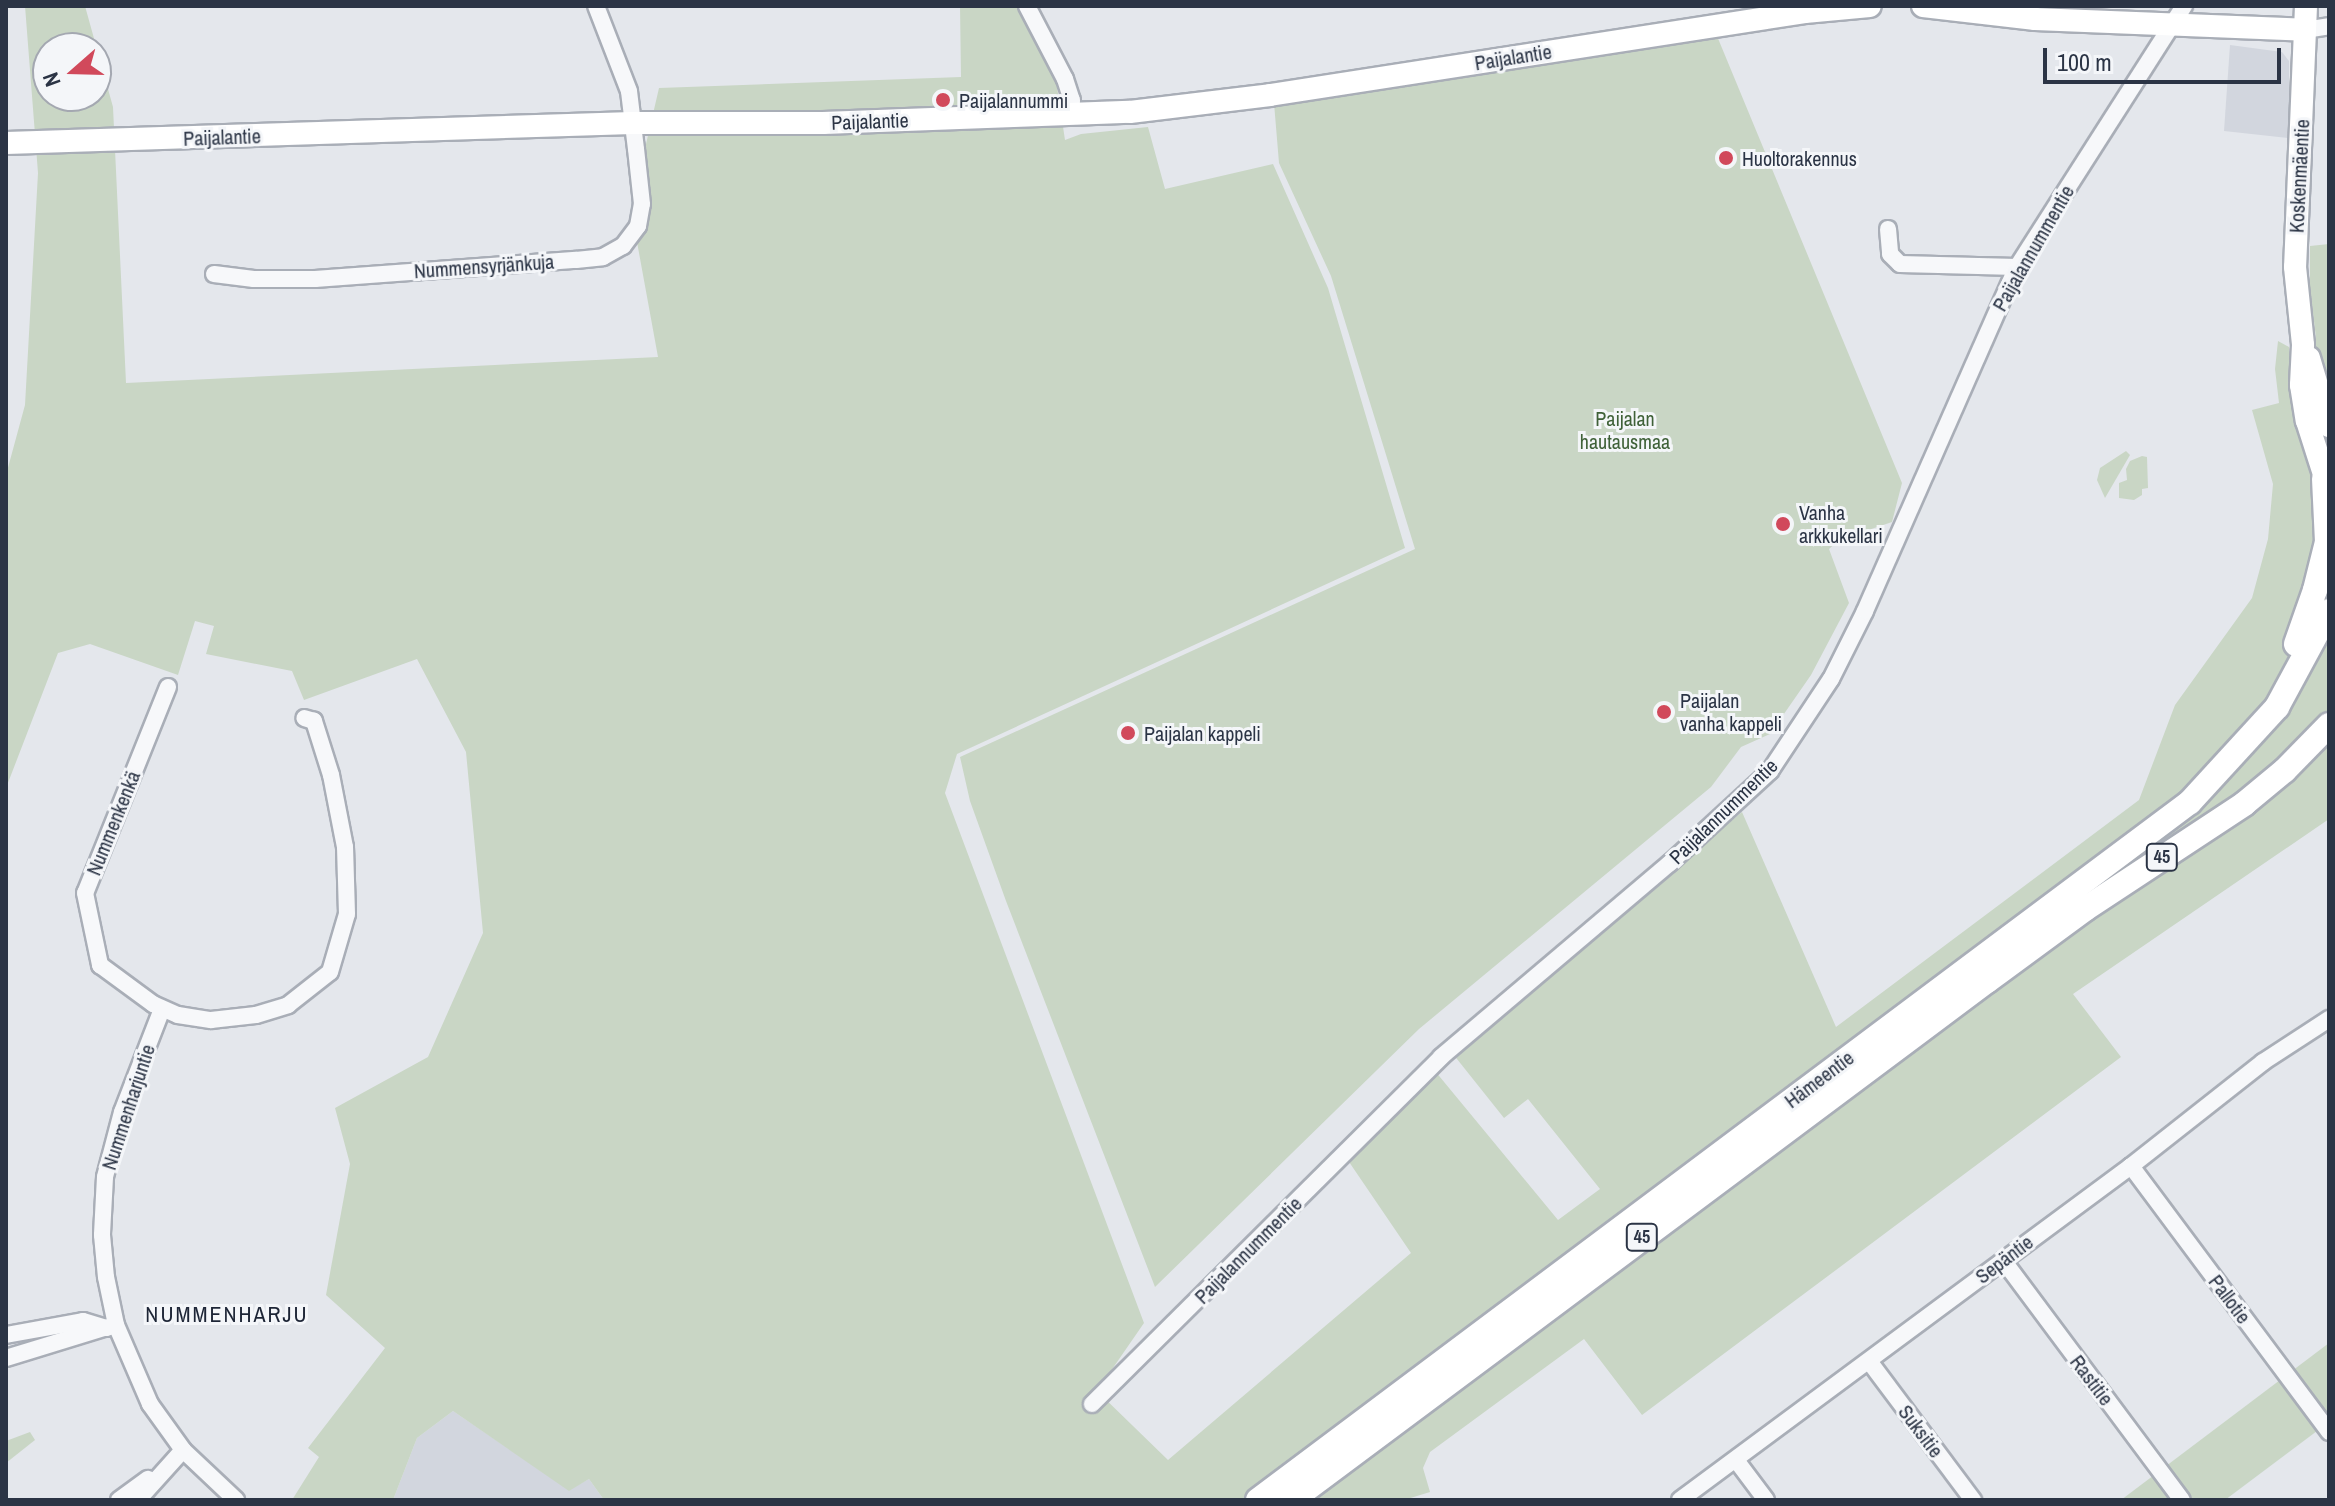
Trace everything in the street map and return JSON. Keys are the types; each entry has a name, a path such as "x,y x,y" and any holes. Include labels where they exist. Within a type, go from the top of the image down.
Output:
{"main road":[{"path":"2258,728 2303,630 2322,565 2327,531 2326,484"},
{"name":"Hämeentie","path":"1258,1500 2166,821 2214,779 2290,687 2329,611"},
{"name":"Hämeentie","path":"1292,1500 1999,972 2244,804 2285,770 2329,725"}],"street":[{"path":"1027,6 1065,79 1072,100 1071,114"},
{"name":"Paijalantie","path":"6,143 633,123 823,123 1130,112 1270,95 1805,12 1870,6"},
{"path":"1923,6 2035,19 2180,15 2305,30 2329,26"},
{"name":"Koskenmäentie","path":"2306,6 2295,267 2303,345 2301,385 2326,484"},
{"path":"600,7 629,91 633,123"},
{"name":"Paijalannummentie","path":"1092,1404 1441,1057 1670,863 1770,771 1831,679 1865,611 2017,267 2180,15"},
{"name":"Nummensyrjänkuja","path":"214,274 254,279 315,279 603,257 623,246 638,226 642,204 633,123"},
{"path":"1888,229 1890,254 1900,264 2017,267"},
{"name":"Koskenmäentie","path":"2303,345 2329,426"},
{"name":"Nummenkenkä","path":"168,687 85,893 100,965 162,1009 211,1020 256,1015 288,1005 330,972 347,914 345,847 331,775 314,721 304,718"},
{"name":"Nummenharjuntie","path":"162,1009 122,1112 105,1177 102,1235 111,1326 150,1404 183,1450 236,1500"},
{"name":"Sepäntie","path":"1680,1500 2131,1166 2263,1062 2329,1019"},
{"name":"Pallotie","path":"2131,1166 2329,1432"},
{"name":"Rastitie","path":"2003,1260 2182,1500"},
{"path":"6,1335 83,1321 111,1326"},
{"path":"6,1358 111,1326"},
{"name":"Suksitie","path":"1869,1361 1973,1500"},
{"path":"138,1500 183,1450"},
{"path":"1736,1460 1766,1500"},
{"path":"119,1500 169,1464"}],"shaded area":[{"path":"2230,45 2282,52 2289,61 2289,138 2224,131"},
{"path":"453,1411 569,1490 589,1479 604,1500 393,1500 417,1438"}],"green space":[{"path":"25,6 85,6 92,32 32,32 32,96"},
{"path":"960,6 1018,6 1056,80 1065,140 1081,134 1148,127 1165,189 1273,164 1328,288 1405,548 957,754 945,793 1144,1323 1097,1391 1168,1460 1411,1253 1345,1156 1435,1071 1558,1220 1600,1189 1528,1099 1504,1118 1453,1054 1742,812 1836,1027 2139,800 2175,705 2252,598 2268,539 2273,484 2252,410 2279,403 2275,369 2278,341 2289,347 2293,406 2316,495 2329,580 2329,819 2073,994 2121,1057 1642,1415 1584,1339 1430,1452 1423,1468 1430,1492 1404,1500 604,1500 589,1479 569,1491 453,1411 417,1438 393,1500 292,1500 319,1457 308,1448 385,1348 326,1295 350,1164 335,1108 428,1057 483,933 466,752 417,659 304,700 292,671 206,654 214,626 195,621 178,675 90,644 58,653 6,788 6,475 25,405 38,173 33,112 112,112 112,103 126,383 658,357 637,242 642,224 643,157 659,88 961,77"},
{"name":"Paijalan hautausmaa","path":"1717,36 1902,483 1892,522 1839,540 1829,549 1849,603 1811,675 1770,734 1741,747 1711,787 1419,1029 1155,1287 1006,901 970,801 960,757 1415,549 1331,276 1279,163 1274,103"},
{"path":"2329,244 2329,409 2314,345 2310,246"},
{"path":"2126,451 2130,455 2105,498 2097,480 2100,468"},
{"path":"2147,457 2148,488 2142,489 2142,495 2134,500 2119,498 2119,483 2127,480 2126,469 2130,461"},
{"path":"2329,1343 2329,1422 2225,1500 2121,1500"},
{"path":"30,1432 35,1440 6,1463 6,1441"}],"place":[{"name":"Paijalannummi","path":"943,100"},
{"name":"Huoltorakennus","path":"1726,158"},
{"name":"Vanha arkkukellari","path":"1783,524"},
{"name":"Paijalan vanha kappeli","path":"1664,712"},
{"name":"Paijalan kappeli","path":"1128,733"}],"district":[{"name":"NUMMENHARJU","path":"227,1315"}]}
